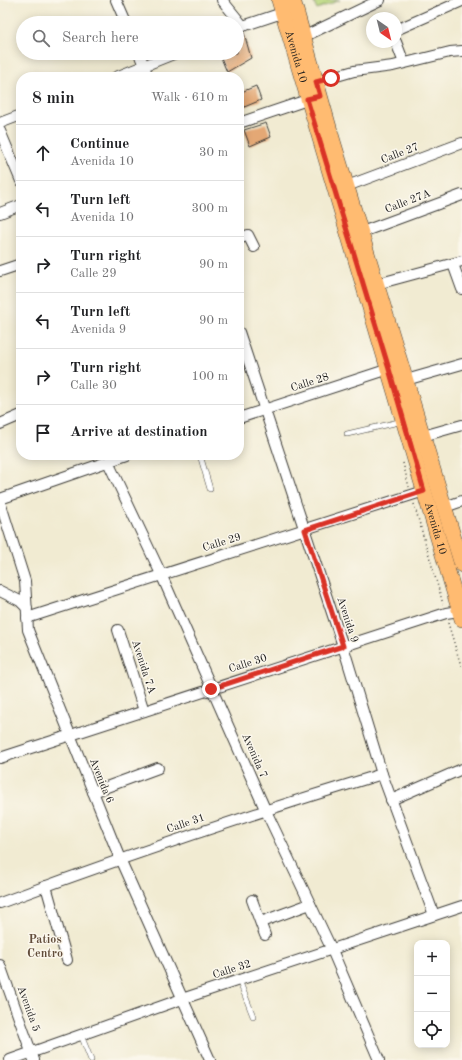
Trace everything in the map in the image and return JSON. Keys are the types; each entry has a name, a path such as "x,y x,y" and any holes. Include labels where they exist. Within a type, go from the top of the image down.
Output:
{"main road":[{"name":"Avenida 10","path":"287,5 303,37 315,93 389,369 461,615"},
{"name":"Avenida 10","path":"287,5 362,232 462,565"}],"street":[{"path":"116,0 123,16"},
{"path":"222,0 233,16"},
{"path":"303,37 380,0"},
{"path":"402,27 462,1"},
{"path":"244,25 287,5"},
{"path":"398,48 404,63"},
{"path":"244,121 315,93 354,71 404,63 450,52 462,51"},
{"path":"142,60 146,72"},
{"path":"129,72 159,60"},
{"path":"0,123 16,117"},
{"path":"0,131 16,169"},
{"name":"Calle 27","path":"347,186 462,143"},
{"name":"Calle 27A","path":"362,232 462,195"},
{"path":"0,213 16,207"},
{"path":"244,237 248,235 254,247"},
{"path":"377,284 457,262 462,289"},
{"path":"0,271 16,266"},
{"name":"Avenida 9","path":"244,346 343,646 382,774 434,915"},
{"path":"406,380 462,364"},
{"name":"Calle 28","path":"244,417 389,369"},
{"path":"0,424 16,417"},
{"path":"423,436 462,425"},
{"path":"0,500 113,460"},
{"name":"Avenida 7","path":"108,462 161,574 265,809 332,950 379,1060"},
{"name":"Calle 29","path":"27,613 305,530 424,491"},
{"name":"Avenida 6","path":"0,500 25,581 28,630 120,859 210,1060"},
{"path":"445,507 462,501"},
{"path":"0,591 10,595 27,613"},
{"name":"Calle 30","path":"0,758 70,737 144,711 446,613 461,615"},
{"name":"Avenida 7A","path":"118,630 144,711"},
{"path":"93,792 158,768"},
{"path":"391,800 462,769"},
{"name":"Calle 31","path":"0,903 120,859 265,809 382,774"},
{"path":"46,886 67,960"},
{"path":"252,900 265,935"},
{"path":"261,922 310,904"},
{"name":"Calle 32","path":"10,1060 33,1056 82,1035 182,999 462,906"},
{"name":"Avenida 5","path":"0,965 33,1056"}],"lane":[{"path":"347,434 404,421"},
{"path":"202,460 210,488"},
{"path":"239,980 253,1016"},
{"path":"82,1035 92,1060"}],"green space":[{"path":"313,0 340,0 317,9"}],"building":[{"path":"244,33 251,58 227,72 222,60 244,60"},
{"path":"256,86 261,100 244,107 244,91"},
{"path":"266,123 271,137 250,146 244,130"}],"district":[{"name":"Patios Centro","path":"45,947"}],"route":[{"path":"211,689 343,646 305,530 424,491 389,369 307,99 320,96 316,82 331,78"}]}
